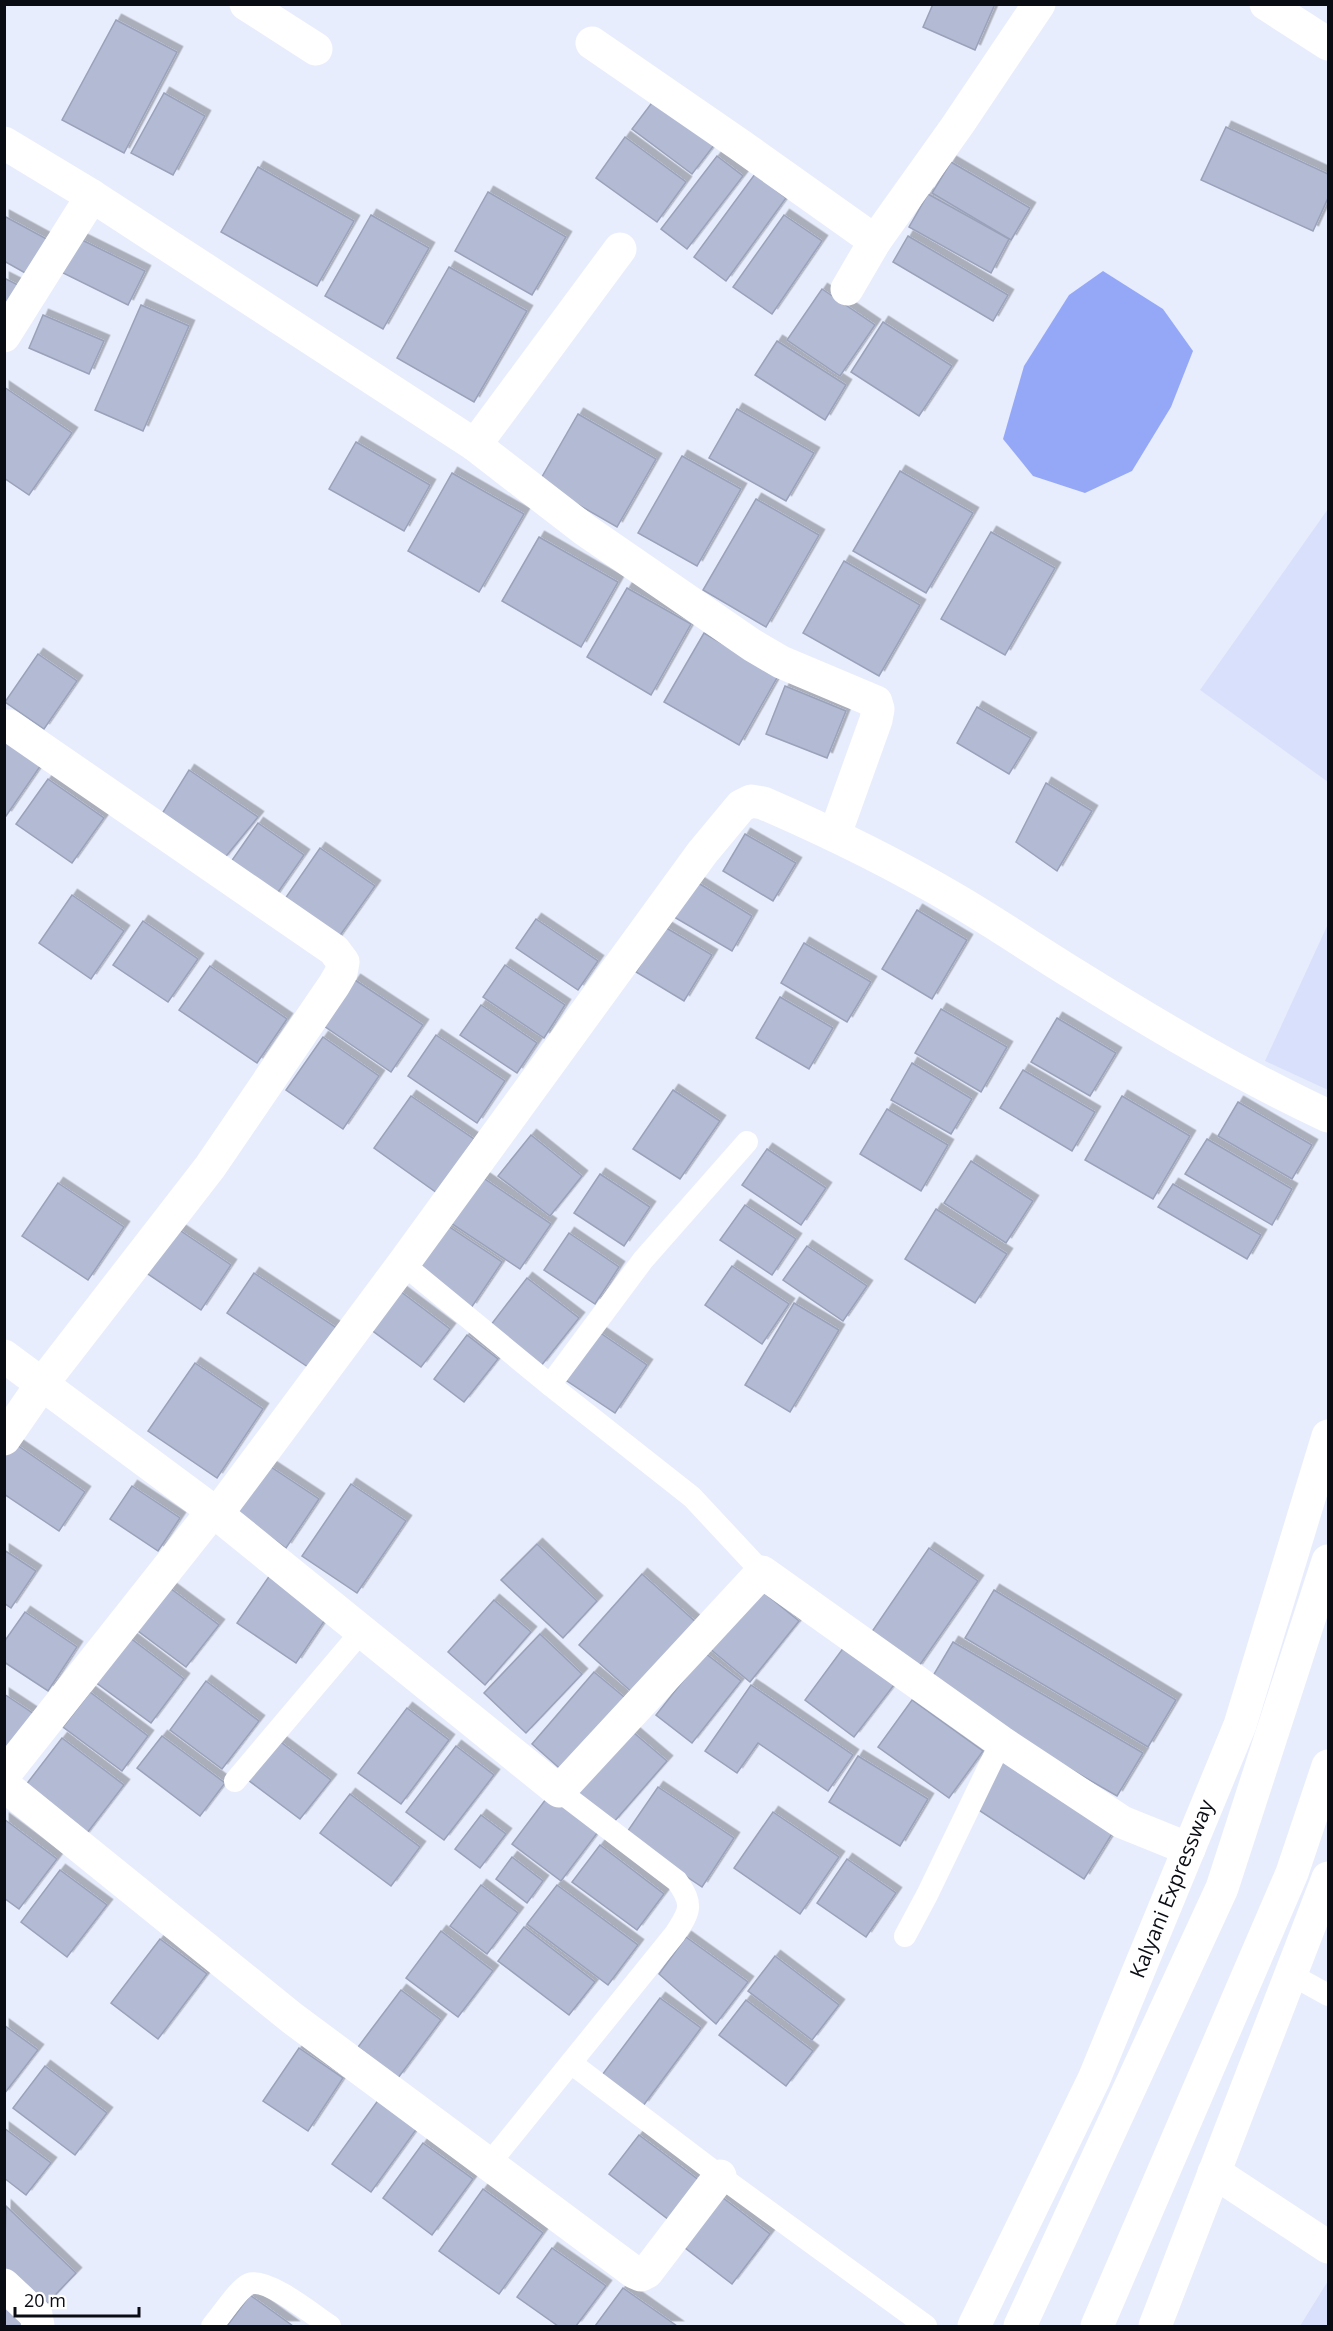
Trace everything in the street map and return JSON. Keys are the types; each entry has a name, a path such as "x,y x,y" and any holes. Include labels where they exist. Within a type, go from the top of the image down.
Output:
{"main road":[{"path":"246,4 316,49"},
{"path":"847,289 875,241 957,126 1039,4"},
{"path":"1266,4 1329,44"},
{"path":"592,43 875,241"},
{"path":"4,143 92,196 475,445 585,530 752,645 780,662 876,702 878,709 876,720 835,834"},
{"path":"4,336 92,196"},
{"path":"475,445 621,249"},
{"path":"4,1439 42,1384 210,1167 334,986 341,973 343,962 334,950 9,726"},
{"path":"4,1775 209,1516 217,1514 403,1264 702,853 741,806 751,801 763,803 835,834 959,901 1074,974 1267,1087 1329,1116"},
{"path":"4,1356 217,1514 559,1791 762,1572 1001,1742 1122,1822 1189,1849"},
{"name":"Kalyani Expressway","path":"974,2326 1094,2079 1240,1725 1329,1436"},
{"path":"1020,2326 1222,1888 1329,1561"},
{"path":"1097,2326 1292,1873 1329,1766"},
{"path":"4,1785 292,2018 634,2272 641,2275 647,2272 720,2176"},
{"path":"1155,2326 1329,1878"},
{"path":"1214,2172 1329,2247"},
{"path":"4,2285 36,2315 38,2326"}],"lane":[{"path":"550,1385 643,1260 747,1142"},
{"path":"403,1264 550,1385 692,1497 762,1572"},
{"path":"235,1781 361,1632"},
{"path":"905,1936 1001,1742"},
{"path":"489,2164 675,1934 688,1914 688,1896 677,1881 559,1791"},
{"path":"1292,1975 1329,1995"},
{"path":"571,2063 720,2176 926,2326"},
{"path":"212,2326 249,2284 261,2284 273,2288 330,2326"}],"shaded area":[{"path":"1328,509 1328,782 1200,690"},
{"path":"1328,924 1328,1090 1265,1061"},
{"path":"1328,2281 1328,2326 1300,2326"}],"water":[{"path":"1103,271 1163,309 1193,351 1171,407 1132,471 1085,493 1033,476 1003,439 1024,366 1069,295"}],"building":[{"path":"933,4 995,4 975,50 923,27"},
{"path":"116,20 177,52 124,153 62,120"},
{"path":"164,93 205,116 173,175 131,153"},
{"path":"657,96 718,140 692,174 632,129"},
{"path":"1226,127 1328,174 1328,198 1313,231 1201,180"},
{"path":"625,137 686,182 657,222 596,178"},
{"path":"717,156 743,176 687,249 661,229"},
{"path":"951,162 1030,208 1011,240 932,193"},
{"path":"258,167 354,221 317,286 221,232"},
{"path":"755,174 786,198 726,281 694,257"},
{"path":"488,192 566,237 532,295 455,251"},
{"path":"928,194 1009,239 991,273 909,227"},
{"path":"371,215 429,248 383,329 325,296"},
{"path":"784,215 822,241 772,314 733,287"},
{"path":"4,216 54,243 34,278 4,261"},
{"path":"908,236 1008,295 993,321 893,262"},
{"path":"76,237 145,271 128,305 59,271"},
{"path":"449,267 527,311 474,402 397,358"},
{"path":"4,278 24,288 4,325"},
{"path":"822,289 875,325 840,376 787,340"},
{"path":"141,305 189,326 143,431 95,410"},
{"path":"43,315 104,341 89,374 29,348"},
{"path":"883,322 952,366 919,416 851,372"},
{"path":"777,341 846,385 825,420 755,375"},
{"path":"4,387 72,433 29,495 4,478"},
{"path":"737,409 814,453 786,501 709,458"},
{"path":"578,414 656,459 617,527 539,482"},
{"path":"356,442 430,485 404,531 329,489"},
{"path":"682,456 741,489 697,566 638,533"},
{"path":"900,471 973,513 926,593 853,551"},
{"path":"452,473 524,514 479,592 408,551"},
{"path":"756,499 819,535 766,627 703,590"},
{"path":"991,532 1055,568 1005,655 941,619"},
{"path":"539,537 618,582 581,647 502,601"},
{"path":"844,561 920,605 879,676 803,633"},
{"path":"627,588 691,624 651,695 587,657"},
{"path":"704,633 778,676 739,745 664,702"},
{"path":"38,654 77,681 44,729 5,702"},
{"path":"785,686 846,711 827,758 766,734"},
{"path":"977,707 1031,738 1009,774 957,743"},
{"path":"4,740 41,765 6,816 4,815"},
{"path":"189,770 258,817 223,860 160,817"},
{"path":"48,779 104,818 72,863 16,824"},
{"path":"1046,783 1092,811 1057,871 1016,842"},
{"path":"258,823 304,855 274,898 228,866"},
{"path":"745,834 796,863 773,901 723,871"},
{"path":"320,848 375,886 334,944 280,906"},
{"path":"695,881 752,916 732,951 674,917"},
{"path":"72,895 124,931 91,979 39,943"},
{"path":"917,910 967,940 932,999 882,969"},
{"path":"536,919 598,961 578,990 516,948"},
{"path":"143,921 198,959 168,1002 113,965"},
{"path":"663,926 712,955 684,1001 636,972"},
{"path":"804,943 871,982 847,1022 781,983"},
{"path":"505,965 565,1005 544,1038 483,997"},
{"path":"210,966 287,1019 257,1063 179,1010"},
{"path":"355,980 423,1025 391,1072 324,1026"},
{"path":"780,997 833,1028 809,1069 756,1038"},
{"path":"481,1005 537,1043 517,1073 460,1035"},
{"path":"941,1009 1007,1047 981,1092 915,1053"},
{"path":"1057,1018 1116,1053 1090,1096 1031,1062"},
{"path":"436,1035 505,1081 477,1123 408,1076"},
{"path":"323,1037 379,1076 343,1129 286,1090"},
{"path":"912,1063 972,1099 951,1134 891,1100"},
{"path":"1023,1070 1095,1112 1072,1151 1000,1108"},
{"path":"673,1090 720,1121 680,1179 633,1149"},
{"path":"411,1096 474,1139 437,1193 374,1148"},
{"path":"1122,1096 1190,1136 1153,1199 1085,1160"},
{"path":"1238,1102 1312,1145 1292,1179 1218,1136"},
{"path":"887,1109 948,1145 921,1191 860,1154"},
{"path":"531,1135 582,1176 550,1216 498,1176"},
{"path":"1207,1139 1292,1189 1272,1225 1185,1174"},
{"path":"767,1149 826,1188 801,1225 742,1185"},
{"path":"971,1161 1033,1201 1006,1243 944,1203"},
{"path":"600,1174 650,1207 624,1246 574,1213"},
{"path":"479,1175 551,1224 520,1269 448,1221"},
{"path":"58,1183 124,1227 88,1280 22,1236"},
{"path":"1173,1184 1261,1235 1247,1259 1158,1207"},
{"path":"745,1205 796,1239 772,1275 720,1240"},
{"path":"936,1209 1007,1254 975,1303 905,1259"},
{"path":"445,1224 502,1262 471,1308 414,1270"},
{"path":"172,1225 231,1265 201,1310 142,1270"},
{"path":"569,1233 619,1267 595,1304 544,1270"},
{"path":"807,1246 867,1286 843,1321 783,1280"},
{"path":"732,1266 789,1304 762,1344 705,1305"},
{"path":"254,1273 341,1331 314,1371 227,1313"},
{"path":"527,1278 579,1318 541,1366 490,1326"},
{"path":"396,1288 450,1329 421,1367 366,1326"},
{"path":"794,1303 839,1330 790,1412 745,1385"},
{"path":"596,1330 647,1365 615,1413 564,1379"},
{"path":"467,1335 498,1359 464,1402 434,1379"},
{"path":"195,1363 263,1409 217,1478 148,1431"},
{"path":"14,1443 85,1492 59,1531 4,1494 4,1456"},
{"path":"268,1465 319,1499 286,1548 236,1513"},
{"path":"351,1484 406,1521 357,1593 302,1556"},
{"path":"132,1486 180,1518 158,1551 110,1519"},
{"path":"537,1544 597,1601 563,1638 501,1580"},
{"path":"929,1548 978,1581 917,1669 869,1636"},
{"path":"4,1550 36,1571 11,1608 4,1603"},
{"path":"642,1574 698,1624 635,1695 579,1645"},
{"path":"270,1575 329,1614 296,1663 237,1623"},
{"path":"166,1585 219,1625 186,1667 134,1628"},
{"path":"758,1588 799,1621 750,1682 709,1648"},
{"path":"994,1590 1176,1700 1148,1747 965,1638"},
{"path":"494,1600 531,1632 485,1685 448,1652"},
{"path":"25,1612 77,1647 48,1691 4,1662 4,1642"},
{"path":"125,1634 184,1679 151,1723 91,1679"},
{"path":"540,1634 582,1674 526,1733 484,1693"},
{"path":"953,1642 1143,1753 1117,1796 927,1686"},
{"path":"844,1647 894,1685 854,1737 805,1700"},
{"path":"705,1653 741,1681 692,1743 656,1715"},
{"path":"594,1672 629,1701 566,1774 532,1744"},
{"path":"206,1681 259,1721 222,1769 170,1730"},
{"path":"751,1685 853,1755 828,1791 758,1743 737,1773 705,1751"},
{"path":"90,1692 148,1736 122,1771 63,1727"},
{"path":"4,1694 37,1716 4,1765"},
{"path":"912,1700 983,1751 949,1798 878,1747"},
{"path":"407,1708 449,1740 401,1804 358,1773"},
{"path":"627,1727 667,1761 613,1823 573,1790"},
{"path":"162,1736 225,1783 200,1816 137,1768"},
{"path":"62,1738 124,1785 84,1837 22,1790"},
{"path":"278,1740 331,1780 300,1819 248,1780"},
{"path":"456,1746 494,1775 444,1840 406,1812"},
{"path":"858,1756 928,1799 900,1846 829,1802"},
{"path":"1000,1756 1115,1829 1084,1879 974,1807"},
{"path":"658,1787 734,1838 702,1887 625,1835"},
{"path":"552,1791 601,1828 561,1881 512,1844"},
{"path":"350,1794 420,1847 391,1886 320,1833"},
{"path":"773,1812 839,1857 800,1914 734,1868"},
{"path":"481,1815 506,1834 480,1868 455,1849"},
{"path":"4,1819 57,1859 19,1909 4,1898"},
{"path":"600,1845 664,1894 637,1930 572,1882"},
{"path":"512,1857 543,1881 527,1903 496,1879"},
{"path":"847,1859 896,1893 866,1937 817,1903"},
{"path":"60,1870 107,1905 67,1957 21,1922"},
{"path":"481,1885 518,1913 487,1954 450,1926"},
{"path":"557,1885 638,1945 608,1985 527,1924"},
{"path":"524,1927 595,1982 569,2015 498,1961"},
{"path":"441,1931 493,1971 458,2017 406,1978"},
{"path":"686,1937 748,1982 716,2024 659,1974"},
{"path":"160,1939 207,1974 158,2039 111,2003"},
{"path":"775,1956 839,2005 812,2040 748,1991"},
{"path":"401,1990 441,2020 398,2078 358,2047"},
{"path":"660,1998 701,2028 643,2106 602,2075"},
{"path":"746,2000 813,2051 786,2086 719,2035"},
{"path":"4,2025 38,2050 4,2094"},
{"path":"299,2048 343,2078 308,2131 263,2101"},
{"path":"45,2066 107,2113 75,2155 13,2108"},
{"path":"379,2099 418,2127 371,2192 332,2164"},
{"path":"4,2128 51,2163 26,2195 4,2178"},
{"path":"639,2135 700,2181 669,2220 609,2174"},
{"path":"423,2143 473,2179 432,2235 383,2198"},
{"path":"483,2189 543,2233 499,2294 439,2251"},
{"path":"714,2191 770,2234 732,2284 676,2241"},
{"path":"6,2206 76,2273 41,2310 4,2276"},
{"path":"552,2248 606,2286 576,2326 558,2326 517,2297"},
{"path":"623,2288 677,2326 595,2326"},
{"path":"250,2295 293,2326 227,2326"},
{"path":"4,2306 29,2326 4,2326"}]}
